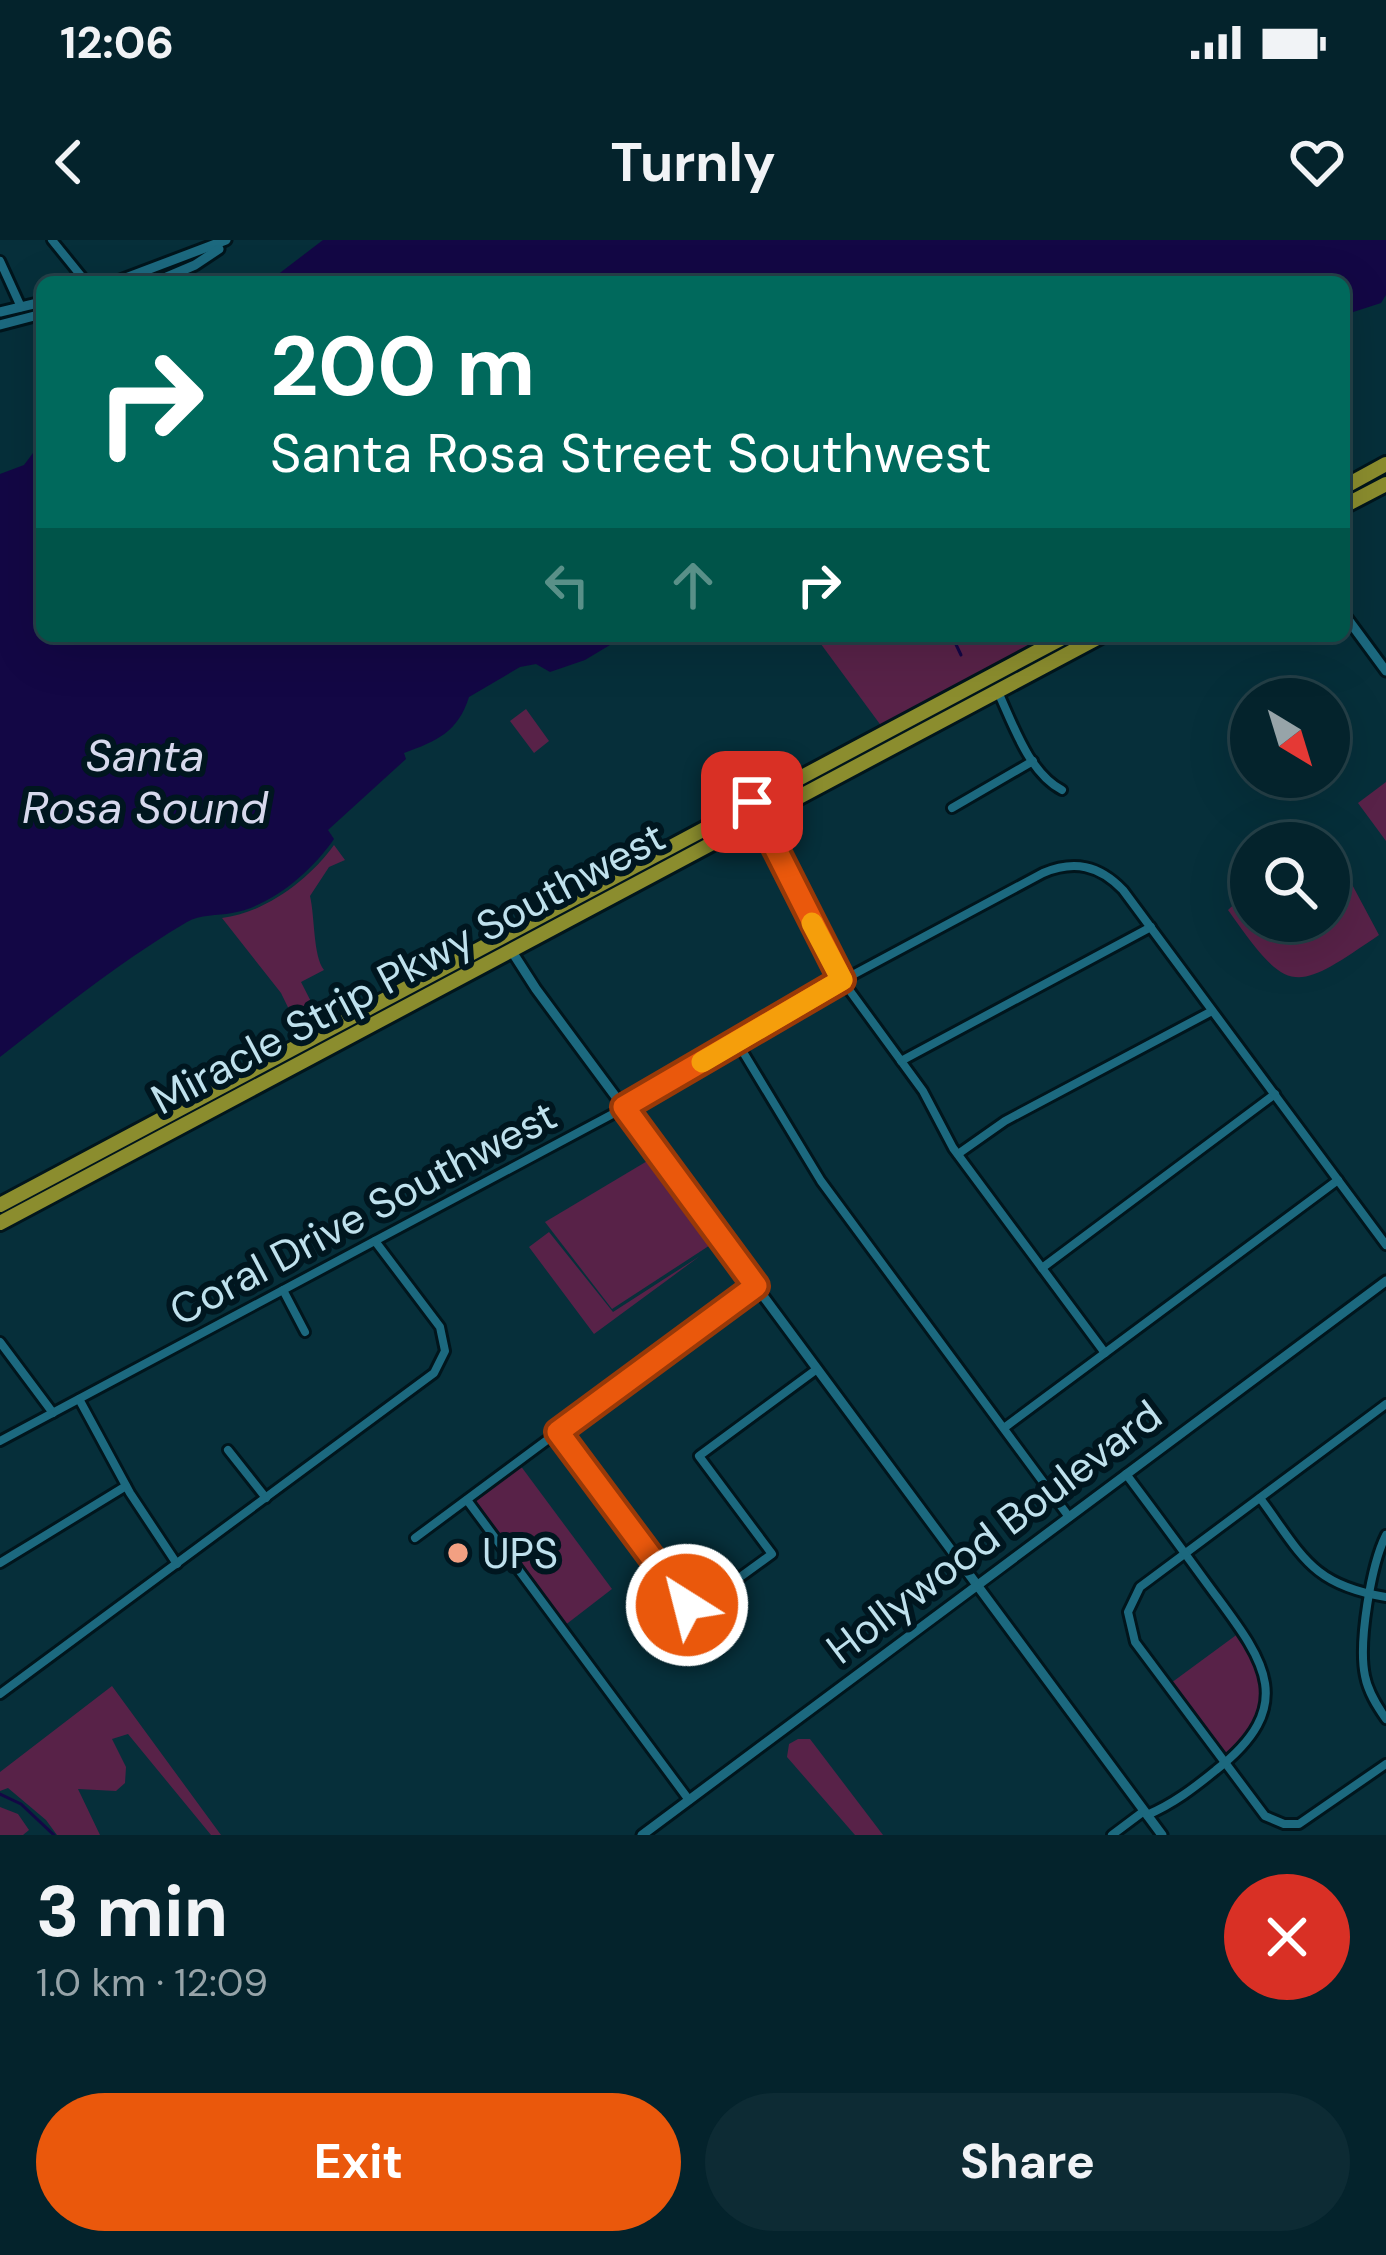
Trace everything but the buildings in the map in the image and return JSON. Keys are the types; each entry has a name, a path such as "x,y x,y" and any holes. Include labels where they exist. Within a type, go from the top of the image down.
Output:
{"highway":[{"path":"1350,484 1386,464"},
{"path":"1350,503 1386,484"},
{"name":"Miracle Strip Pkwy Southwest","path":"0,1223 508,943 752,802 1055,642"},
{"name":"Miracle Strip Pkwy Southwest","path":"0,1204 759,818 1090,642"}],"street":[{"path":"52,240 81,276"},
{"path":"131,276 229,240"},
{"path":"169,276 195,265 229,240"},
{"path":"0,261 21,307"},
{"path":"0,312 36,303"},
{"path":"0,325 36,316"},
{"path":"1350,622 1386,670"},
{"path":"998,691 1034,761 1062,790"},
{"path":"952,808 1034,761"},
{"path":"752,802 842,980 923,1090 958,1154 1105,1353"},
{"name":"Coral Drive Southwest","path":"0,1441 624,1107 842,980 1042,873 1066,865 1091,868 1114,880 1386,1245"},
{"path":"902,1061 1150,927"},
{"path":"508,943 1162,1835"},
{"path":"958,1154 1006,1121 1213,1010"},
{"path":"737,1042 820,1181 1070,1517"},
{"path":"1042,1268 1275,1094"},
{"path":"1004,1428 1338,1180"},
{"path":"0,1694 440,1366 445,1343 440,1328 375,1241"},
{"name":"Hollywood Boulevard","path":"642,1835 1386,1281"},
{"path":"415,1538 756,1286"},
{"path":"283,1290 305,1332"},
{"path":"0,1342 53,1412"},
{"path":"558,1432 692,1612 772,1553 699,1456 817,1369"},
{"path":"79,1399 126,1486 177,1564"},
{"path":"1386,1404 1185,1553 1136,1592 1129,1607 1135,1642 1265,1816 1294,1825 1313,1818 1386,1764"},
{"path":"228,1450 266,1498"},
{"path":"1112,1835 1145,1813 1171,1804 1242,1750 1259,1725 1266,1696 1264,1672 1251,1643 1126,1474"},
{"path":"0,1563 126,1486"},
{"path":"1260,1498 1317,1573 1335,1586 1386,1597"},
{"path":"467,1500 689,1800"},
{"path":"1386,1535 1378,1554 1364,1674 1386,1719"}],"shaded area":[{"path":"819,642 1055,642 885,731"},
{"path":"526,709 549,741 534,753 510,721"},
{"path":"1386,782 1386,841 1358,803"},
{"path":"334,845 345,860 329,867 310,896 324,970 301,982 323,1025 302,1036 281,993 222,918 254,909 285,892"},
{"path":"1350,882 1379,935 1310,976 1295,977 1265,959 1252,942 1350,942"},
{"path":"659,1154 721,1238 612,1309 545,1222"},
{"path":"549,1232 613,1312 700,1256 594,1334 529,1247"},
{"path":"520,1465 612,1589 564,1626 472,1501"},
{"path":"1239,1633 1261,1683 1261,1714 1243,1742 1226,1756 1171,1683"},
{"path":"112,1686 221,1835 211,1835 128,1734 112,1739 126,1767 125,1783 116,1791 78,1789 100,1835 57,1835 8,1788 0,1791 0,1772"},
{"path":"810,1739 883,1835 855,1835 787,1757 789,1744"},
{"path":"0,1807 18,1814 29,1830 23,1835 0,1835"}],"water":[{"path":"323,240 1386,240 1386,295 1381,303 1350,313 1350,276 276,276"},
{"name":"Santa Rosa Sound","path":"36,449 36,642 615,642 585,660 550,672 536,664 520,667 469,697 452,727 404,753 406,759 328,830 334,839 290,885 247,909 187,922 115,969 0,1057 0,474 24,465"}],"waterway":[{"path":"955,642 961,655"},
{"path":"0,1794 21,1804 54,1835"}],"slow traffic":[{"path":"702,1062 842,980 812,923"}],"place":[{"name":"UPS","path":"458,1553"}],"route":[{"path":"687,1605 558,1432 756,1286 624,1107 842,980 752,802"}]}
